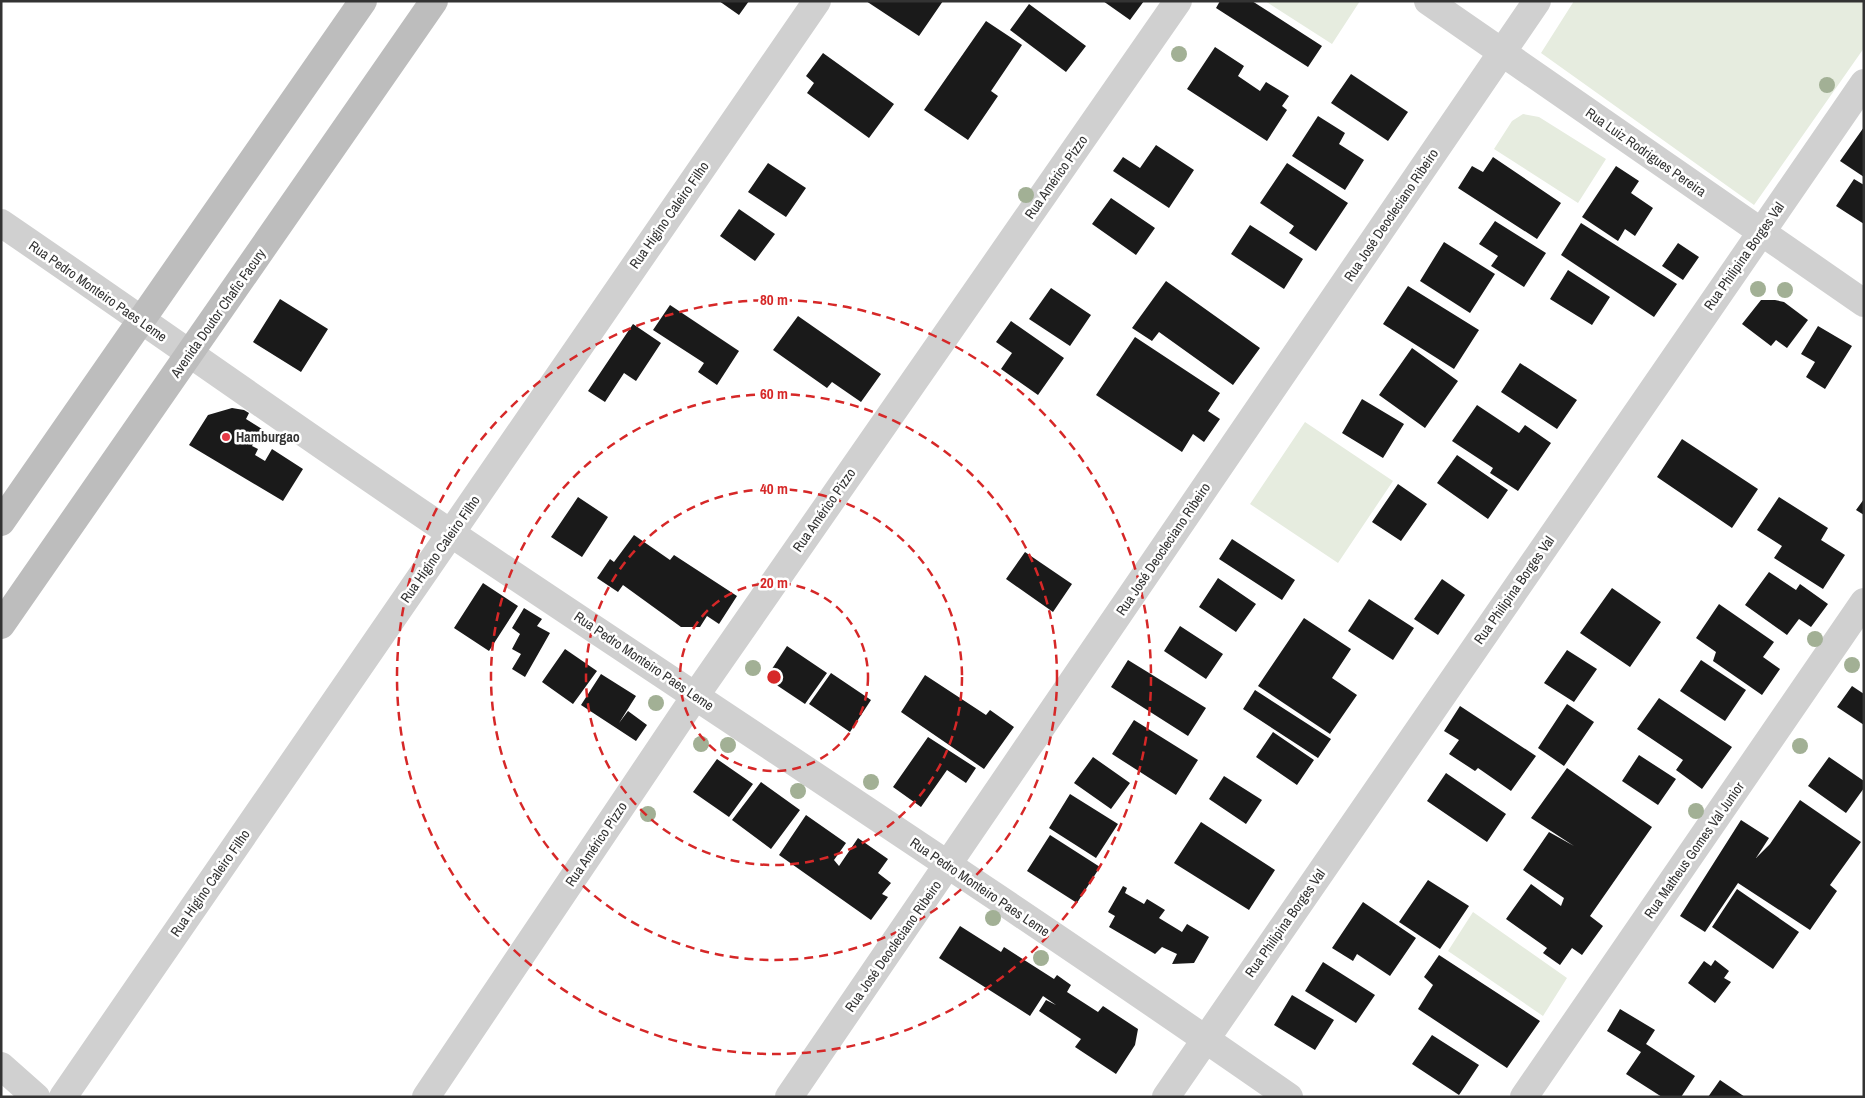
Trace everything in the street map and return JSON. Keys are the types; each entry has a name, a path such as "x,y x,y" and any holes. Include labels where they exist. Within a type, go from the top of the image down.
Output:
{"main road":[{"path":"1,522 364,1"},
{"name":"Avenida Doutor Chafic Facury","path":"1,625 434,1"}],"street":[{"name":"Rua Higino Caleiro Filho","path":"63,1097 817,1"},
{"name":"Rua Américo Pizzo","path":"426,1097 696,695 1178,1"},
{"name":"Rua Luiz Rodrigues Pereira","path":"1428,1 1864,303"},
{"name":"Rua José Deocleciano Ribeiro","path":"788,1097 1538,1"},
{"name":"Rua Philipina Borges Val","path":"1166,1097 1760,231 1864,83"},
{"name":"Rua Pedro Monteiro Paes Leme","path":"1,223 451,533 696,695 1205,1038 1289,1097"},
{"name":"Rua Matheus Gomes Val Junior","path":"1524,1097 1864,602"},
{"path":"1,1066 36,1097"}],"shaded area":[{"path":"1265,1 1360,1 1332,44"},
{"path":"1574,1 1864,1 1864,48 1754,205 1541,53"},
{"path":"1523,114 1539,117 1606,159 1578,203 1494,149 1512,121"},
{"path":"1305,422 1393,481 1338,563 1250,504"},
{"path":"1473,912 1567,978 1543,1016 1448,951"}],"building":[{"path":"719,1 749,1 739,15"},
{"path":"866,1 943,1 919,36"},
{"path":"1103,1 1144,1 1130,20"},
{"path":"1220,1 1252,1 1322,46 1308,67 1216,8"},
{"path":"1029,4 1086,46 1066,72 1010,30"},
{"path":"986,21 1022,45 991,91 998,96 968,140 924,110"},
{"path":"1215,47 1244,66 1238,76 1260,91 1266,82 1289,96 1282,106 1287,110 1267,141 1187,89"},
{"path":"823,53 894,104 869,138 807,93 814,83 806,76"},
{"path":"1351,74 1408,112 1388,141 1331,103"},
{"path":"1318,116 1345,133 1339,144 1364,160 1345,190 1292,156"},
{"path":"1864,127 1864,177 1840,161"},
{"path":"1156,145 1194,170 1169,208 1113,171 1123,157 1140,168"},
{"path":"1493,157 1561,203 1537,239 1458,188 1472,166 1483,172"},
{"path":"768,163 806,188 786,217 748,192"},
{"path":"1287,163 1348,203 1316,251 1289,233 1294,226 1260,203"},
{"path":"1616,166 1639,181 1631,193 1653,208 1635,236 1625,229 1618,241 1582,217"},
{"path":"1854,179 1864,185 1864,224 1836,206"},
{"path":"1111,198 1155,228 1136,255 1092,224"},
{"path":"739,209 775,234 755,261 720,236"},
{"path":"1495,221 1546,253 1524,287 1491,266 1498,256 1479,244"},
{"path":"1581,223 1677,284 1654,317 1561,255"},
{"path":"1250,225 1303,259 1284,289 1231,254"},
{"path":"1444,242 1495,274 1470,313 1420,281"},
{"path":"1678,243 1699,257 1683,280 1662,266"},
{"path":"1568,270 1610,297 1592,325 1550,299"},
{"path":"1166,281 1260,348 1233,385 1159,332 1152,341 1132,328"},
{"path":"1408,286 1479,330 1454,369 1383,324"},
{"path":"1051,288 1091,315 1070,346 1029,319"},
{"path":"280,299 328,329 301,372 253,342"},
{"path":"1761,300 1784,302 1808,320 1787,348 1776,340 1771,346 1742,324"},
{"path":"670,305 739,351 717,385 698,372 704,363 653,330"},
{"path":"798,316 881,374 861,402 832,382 827,388 773,350"},
{"path":"1011,321 1064,358 1038,395 1001,369 1012,353 996,342"},
{"path":"633,324 661,343 636,381 624,373 605,402 588,391"},
{"path":"1818,326 1852,346 1825,389 1806,377 1815,362 1801,354"},
{"path":"1135,337 1220,393 1208,411 1220,419 1204,442 1193,434 1182,452 1096,395"},
{"path":"1412,348 1458,381 1425,428 1379,395"},
{"path":"1520,363 1577,400 1557,429 1501,392"},
{"path":"1362,399 1404,424 1383,458 1342,433"},
{"path":"1477,405 1519,433 1525,425 1551,443 1518,491 1490,473 1493,468 1452,441"},
{"name":"Hamburgao","path":"232,408 249,413 246,419 262,429 252,446 258,449 255,455 265,461 272,449 303,469 283,501 189,445 208,415"},
{"path":"1682,439 1758,489 1732,528 1657,477"},
{"path":"1457,455 1508,490 1488,519 1437,483"},
{"path":"1398,484 1427,504 1401,541 1372,522"},
{"path":"578,497 608,517 582,557 551,537"},
{"path":"1779,497 1828,528 1821,540 1845,555 1823,589 1774,558 1782,546 1757,530"},
{"path":"1864,499 1864,515 1856,510"},
{"path":"634,535 670,560 674,555 737,596 719,624 707,616 700,627 681,627 623,585 618,592 597,578 610,559 614,562"},
{"path":"1232,539 1295,580 1282,600 1219,559"},
{"path":"1025,552 1072,584 1053,612 1006,579"},
{"path":"1769,572 1796,590 1800,584 1828,604 1811,627 1799,619 1787,635 1745,605"},
{"path":"1218,578 1256,604 1236,632 1199,607"},
{"path":"1442,579 1465,595 1438,635 1414,619"},
{"path":"483,583 518,606 489,651 454,628"},
{"path":"1612,588 1661,622 1630,667 1580,633"},
{"path":"1369,599 1414,628 1393,660 1348,631"},
{"path":"1719,604 1774,642 1763,657 1780,669 1762,695 1713,661 1716,652 1696,638"},
{"path":"524,608 542,619 537,626 550,633 525,677 512,669 521,654 512,649 520,634 512,628"},
{"path":"1304,618 1351,649 1332,678 1357,695 1330,734 1258,686"},
{"path":"1180,626 1223,654 1206,679 1164,651"},
{"path":"787,646 827,673 805,704 766,678"},
{"path":"565,649 597,671 573,704 542,682"},
{"path":"1567,650 1597,669 1574,702 1544,683"},
{"path":"1128,660 1206,708 1188,736 1111,687"},
{"path":"1701,660 1746,690 1725,721 1680,691"},
{"path":"831,673 871,700 850,732 809,704"},
{"path":"601,674 636,696 619,723 628,711 647,725 636,741 581,705"},
{"path":"925,675 986,715 990,710 1014,727 984,769 901,712"},
{"path":"1852,686 1864,694 1864,725 1837,707"},
{"path":"1255,690 1331,739 1318,758 1243,709"},
{"path":"1659,698 1732,747 1702,789 1676,770 1683,760 1637,729"},
{"path":"1567,704 1594,722 1564,766 1538,748"},
{"path":"1460,706 1536,756 1511,791 1478,768 1475,771 1449,754 1459,740 1444,731"},
{"path":"1134,720 1198,760 1176,795 1112,754"},
{"path":"1273,732 1314,760 1297,785 1256,757"},
{"path":"928,737 976,768 966,783 947,770 921,807 893,787"},
{"path":"1639,755 1676,779 1658,805 1622,781"},
{"path":"1093,757 1130,783 1111,809 1074,783"},
{"path":"1829,757 1864,781 1864,788 1846,813 1808,786"},
{"path":"717,759 753,784 729,817 693,792"},
{"path":"1567,768 1652,827 1590,916 1603,926 1582,955 1572,948 1560,965 1543,953 1547,948 1506,919 1531,884 1561,906 1564,898 1523,870 1549,832 1574,846 1531,818"},
{"path":"1446,773 1506,814 1487,842 1427,801"},
{"path":"1224,776 1262,800 1246,824 1209,799"},
{"path":"761,782 800,810 771,849 732,820"},
{"path":"1070,794 1118,824 1096,858 1049,828"},
{"path":"1800,800 1861,842 1830,885 1837,891 1810,930 1738,883 1705,932 1680,916 1741,820 1769,838 1756,858 1770,844"},
{"path":"806,815 846,843 834,860 839,866 858,838 888,859 878,873 891,883 882,894 888,897 871,920 779,855"},
{"path":"1201,822 1275,870 1249,910 1174,863"},
{"path":"1050,835 1100,867 1077,903 1027,871"},
{"path":"1428,880 1469,906 1440,949 1399,922"},
{"path":"1123,886 1127,888 1125,893 1144,904 1147,899 1165,910 1159,918 1182,932 1187,924 1209,937 1194,963 1172,964 1177,954 1162,947 1155,954 1109,927 1115,916 1108,912"},
{"path":"1737,889 1799,932 1773,969 1712,927"},
{"path":"1363,902 1416,938 1390,976 1357,954 1353,961 1332,948"},
{"path":"960,926 1001,952 1004,947 1054,979 1057,975 1071,985 1067,992 1098,1012 1103,1006 1138,1029 1135,1045 1116,1074 1075,1047 1081,1039 1039,1011 1046,1000 1056,1005 1043,996 1030,1016 939,958"},
{"path":"1439,955 1540,1021 1507,1068 1418,1009 1433,985 1424,977"},
{"path":"1715,960 1729,971 1724,978 1731,982 1715,1003 1688,983 1704,961 1711,966"},
{"path":"1323,962 1375,995 1356,1023 1305,991"},
{"path":"1292,995 1334,1020 1315,1050 1274,1025"},
{"path":"1620,1009 1655,1030 1646,1044 1695,1076 1681,1097 1662,1097 1626,1074 1641,1052 1607,1031"},
{"path":"1432,1035 1479,1065 1459,1095 1412,1064"},
{"path":"1720,1080 1745,1097 1708,1097"}],"place":[{"name":"Hamburgao","path":"226,437"}]}
